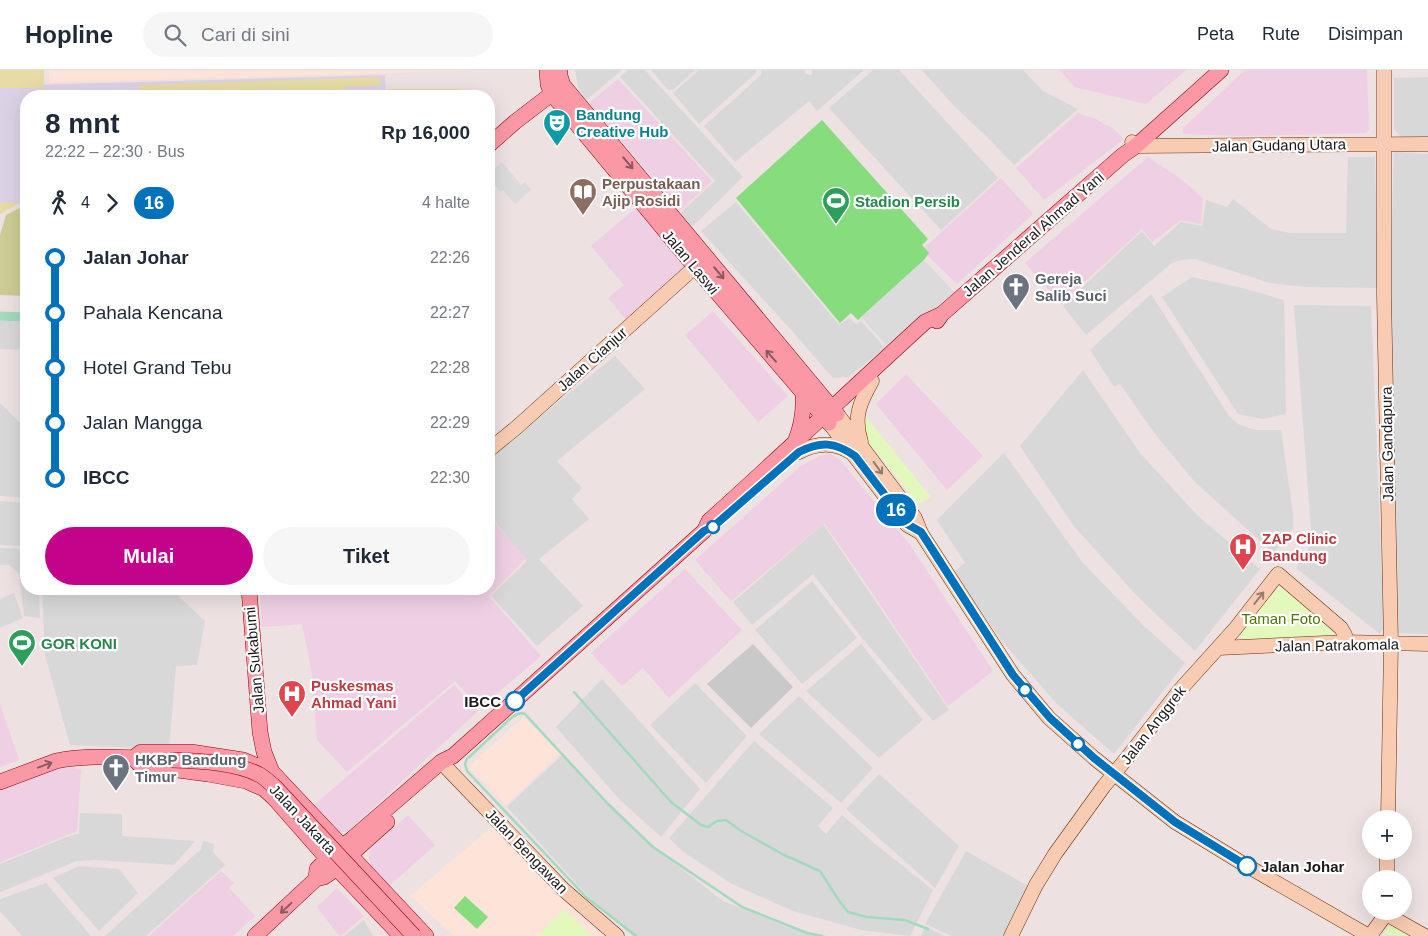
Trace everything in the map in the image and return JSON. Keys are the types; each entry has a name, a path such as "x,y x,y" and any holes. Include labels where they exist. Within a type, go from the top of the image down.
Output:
{"main road":[{"name":"Jalan Jenderal Ahmad Yani","path":"1134,144 1210,70"},
{"name":"Jalan Jenderal Ahmad Yani","path":"254,936 316,879 324,877 350,854 444,763 704,531 709,521 796,448 932,327 942,314 1134,144 1221,70"},
{"path":"495,129 555,80"},
{"path":"495,140 515,122 555,80"},
{"name":"Jalan Laswi","path":"555,80 695,267 808,389"},
{"name":"Jalan Laswi","path":"555,80 831,416"},
{"name":"Jalan Jenderal Ahmad Yani","path":"831,416 852,389 925,322 942,314"},
{"path":"796,448 808,389 852,389"},
{"name":"Jalan Sukabumi","path":"249,595 260,732 264,752 272,772"},
{"name":"Jalan Sukabumi","path":"244,760 256,748 260,732"},
{"name":"Jalan Jakarta","path":"133,758 141,752 191,752 244,760 272,772 426,936"},
{"name":"Jalan Jakarta","path":"0,782 56,761 83,757 225,764 244,769 261,776 275,787 414,936"},
{"name":"Jalan Jakarta","path":"133,758 140,765 246,781 264,789 379,915 401,936"}],"street":[{"name":"Jalan Gandapura","path":"1384,70 1384,295 1391,644 1388,810"},
{"name":"Jalan Gudang Utara","path":"1134,144 1428,144"},
{"name":"Jalan Cianjur","path":"495,445 695,267"},
{"path":"859,452 858,416 861,401 872,381"},
{"path":"831,416 915,518 921,532 1013,675 1050,718 1094,758 1175,822 1194,834 1369,936 1381,920"},
{"path":"796,448 822,444 834,445 859,452"},
{"name":"Jalan Anggrek","path":"1011,936 1036,885 1050,862 1104,786 1184,685 1219,648 1278,574 1341,628 1346,642"},
{"path":"1235,629 1237,638 1247,646"},
{"name":"Jalan Patrakomala","path":"1219,648 1346,642 1428,644"},
{"name":"Jalan Bengawan","path":"444,763 564,890 617,936"},
{"path":"1398,920 1425,936"}],"shaded area":[{"path":"0,70 44,70 44,88 0,88"},
{"path":"49,70 489,70 49,83"},
{"path":"575,70 622,70 586,100 578,87"},
{"path":"628,70 645,70 743,177 692,227 680,213 715,181 620,77"},
{"path":"651,70 695,70 674,89 668,90"},
{"path":"699,70 755,70 757,72 699,124 673,93"},
{"path":"762,70 805,70 805,74 812,75 812,70 864,70 817,111 809,101 735,162 704,126 761,75"},
{"path":"873,70 899,70 998,178 941,230 829,108"},
{"path":"922,70 1023,70 1043,91 1078,109 1014,165 955,107"},
{"path":"1059,70 1186,70 1146,104 1075,87"},
{"path":"1245,70 1367,70 1369,130 1366,133 1242,136 1183,133 1183,128"},
{"path":"385,75 386,90 20,90 20,204 0,204 0,86"},
{"path":"381,77 380,86 344,87 344,90 139,90 139,85"},
{"path":"1428,77 1428,140 1411,140 1401,137 1394,129 1394,78"},
{"path":"618,79 712,181 681,210 589,103"},
{"path":"460,89 467,90 387,90"},
{"path":"1078,113 1096,119 1114,129 1124,139 1044,200 1016,168"},
{"path":"1394,152 1428,154 1428,634 1397,633 1390,285"},
{"path":"1148,157 1181,179 1203,198 1201,224 1181,220 1152,242 1142,229 1061,304 1025,263"},
{"path":"1348,157 1375,157 1378,288 1305,287 1270,283 1195,259 1172,263 1086,335 1063,306 1142,231 1154,246 1181,222 1202,226 1206,200 1227,207 1233,199 1271,229 1290,233 1346,233"},
{"path":"502,162 521,185 525,182 531,190 515,204 503,190 500,192 495,186 495,168"},
{"path":"1001,178 1033,214 957,284 922,250"},
{"path":"20,202 0,214 0,203"},
{"path":"736,202 839,325 849,318 856,324 861,321 885,348 848,377 833,378 701,231"},
{"path":"637,207 690,270 628,322 608,298 624,285 591,246"},
{"path":"924,260 954,292 890,349 861,317"},
{"path":"1192,277 1284,300 1286,414 1262,419 1238,414 1162,297"},
{"path":"1151,294 1229,416 1238,424 1255,430 1281,430 1293,513 1293,529 1273,553 1194,481 1155,434 1120,384 1114,387 1090,350"},
{"path":"1294,305 1371,306 1384,627 1380,634 1296,568 1312,543"},
{"path":"713,311 788,396 758,422 685,335"},
{"path":"0,318 20,320 20,350 0,349"},
{"path":"615,356 645,389 557,461 582,488 572,499 589,519 539,559 583,606 537,646 491,596 495,595 495,592 527,561 495,521 495,453"},
{"path":"1083,370 1140,453 1197,515 1260,569 1195,651 1138,597 1073,525 1020,446"},
{"path":"906,374 983,456 947,490 876,404"},
{"path":"0,403 20,422 20,498 0,496"},
{"path":"1004,453 1083,563 1142,624 1185,663 1114,754 1057,704 1001,640 954,572 965,563 937,520"},
{"path":"832,454 840,460 910,545 993,671 948,706 824,523 731,601 695,560 801,466 822,455"},
{"path":"0,501 20,503 20,546 0,545"},
{"path":"495,523 526,558 495,590"},
{"path":"823,524 949,710 933,721 862,638 813,574 752,625 733,602"},
{"path":"0,548 20,549 20,582 19,574 9,565 0,565"},
{"path":"685,569 742,630 669,698 643,668 622,686 591,653"},
{"path":"812,581 857,638 802,684 755,630"},
{"path":"14,593 23,618 0,628 0,599"},
{"path":"22,595 39,595 40,618 24,616"},
{"path":"42,595 177,595 205,621 197,665 176,666 169,749 70,745 45,655"},
{"path":"260,595 490,595 541,656 480,708 455,681 347,772 317,740 312,673 302,624 262,627"},
{"path":"753,644 793,687 751,728 707,684"},
{"path":"861,644 923,720 879,758 806,691"},
{"path":"602,679 700,789 661,837 619,799 556,727"},
{"path":"695,683 747,736 706,783 650,725"},
{"path":"454,685 478,711 348,831 338,833 314,805"},
{"path":"799,696 873,768 841,803 759,734"},
{"path":"0,704 19,760 0,767"},
{"path":"524,717 560,754 506,805 468,767"},
{"path":"754,741 833,808 818,826 826,834 842,815 933,890 910,936 861,930 793,911 732,884 682,851 669,838"},
{"path":"562,755 636,833 723,901 798,931 827,936 633,936 595,904 507,807"},
{"path":"62,767 81,769 77,831 0,862 0,791"},
{"path":"879,774 959,846 935,888 846,809"},
{"path":"80,813 122,814 122,836 195,841 174,865 95,860 77,861 0,892 0,864 69,836 79,834"},
{"path":"408,815 435,845 389,886 372,867 369,859 370,849"},
{"path":"494,825 591,925 605,936 454,936 410,896"},
{"path":"203,841 214,844 213,852 225,865 146,936 105,936 201,849"},
{"path":"966,851 1030,887 1003,936 952,936 925,924"},
{"path":"79,866 119,869 138,893 99,931 53,878"},
{"path":"221,871 234,883 229,888 255,916 233,936 149,936"},
{"path":"46,883 91,936 22,936 0,911 0,899"},
{"path":"337,888 364,916 341,936 339,936 317,907"},
{"path":"364,920 373,936 344,936"},
{"path":"925,926 944,936 921,936"}],"green space":[{"name":"Stadion Persib","path":"822,120 928,239 922,245 929,253 924,260 858,320 851,313 840,323 736,198"},
{"path":"20,208 20,296 0,295 0,235 6,215"},
{"path":"863,413 931,497 918,504 864,437"},
{"name":"Taman Foto","path":"1283,586 1338,637 1242,640 1238,628 1279,587"},
{"path":"465,896 488,917 477,929 454,908"},
{"path":"563,909 593,936 538,936"},
{"path":"1391,922 1416,936 1383,935"}],"waterway":[{"path":"0,316 20,317"},
{"path":"574,692 671,802 701,825 708,827 717,821 726,820 741,831 784,855 820,871 848,912 867,917 905,920 928,929"},
{"path":"636,936 586,897 467,771 465,764 467,759 516,715 525,714 608,804 653,847 742,907 807,933 822,936"}],"bus line":[{"name":"16","path":"515,701 704,531 714,526 799,452 810,446 834,445 845,449 855,456 907,524 921,532 1013,675 1029,696 1050,718 1094,758 1175,822 1247,866"}],"place":[{"name":"Bandung Creative Hub","path":"557,147"},
{"name":"Perpustakaan Ajip Rosidi","path":"583,216"},
{"name":"Stadion Persib","path":"836,225"},
{"name":"Gereja Salib Suci","path":"1016,311"},
{"name":"ZAP Clinic Bandung","path":"1243,571"},
{"name":"GOR KONI","path":"22,667"},
{"name":"IBCC","path":"515,701"},
{"name":"Puskesmas Ahmad Yani","path":"292,718"},
{"name":"HKBP Bandung Timur","path":"116,792"},
{"name":"Jalan Johar","path":"1247,866"}]}
